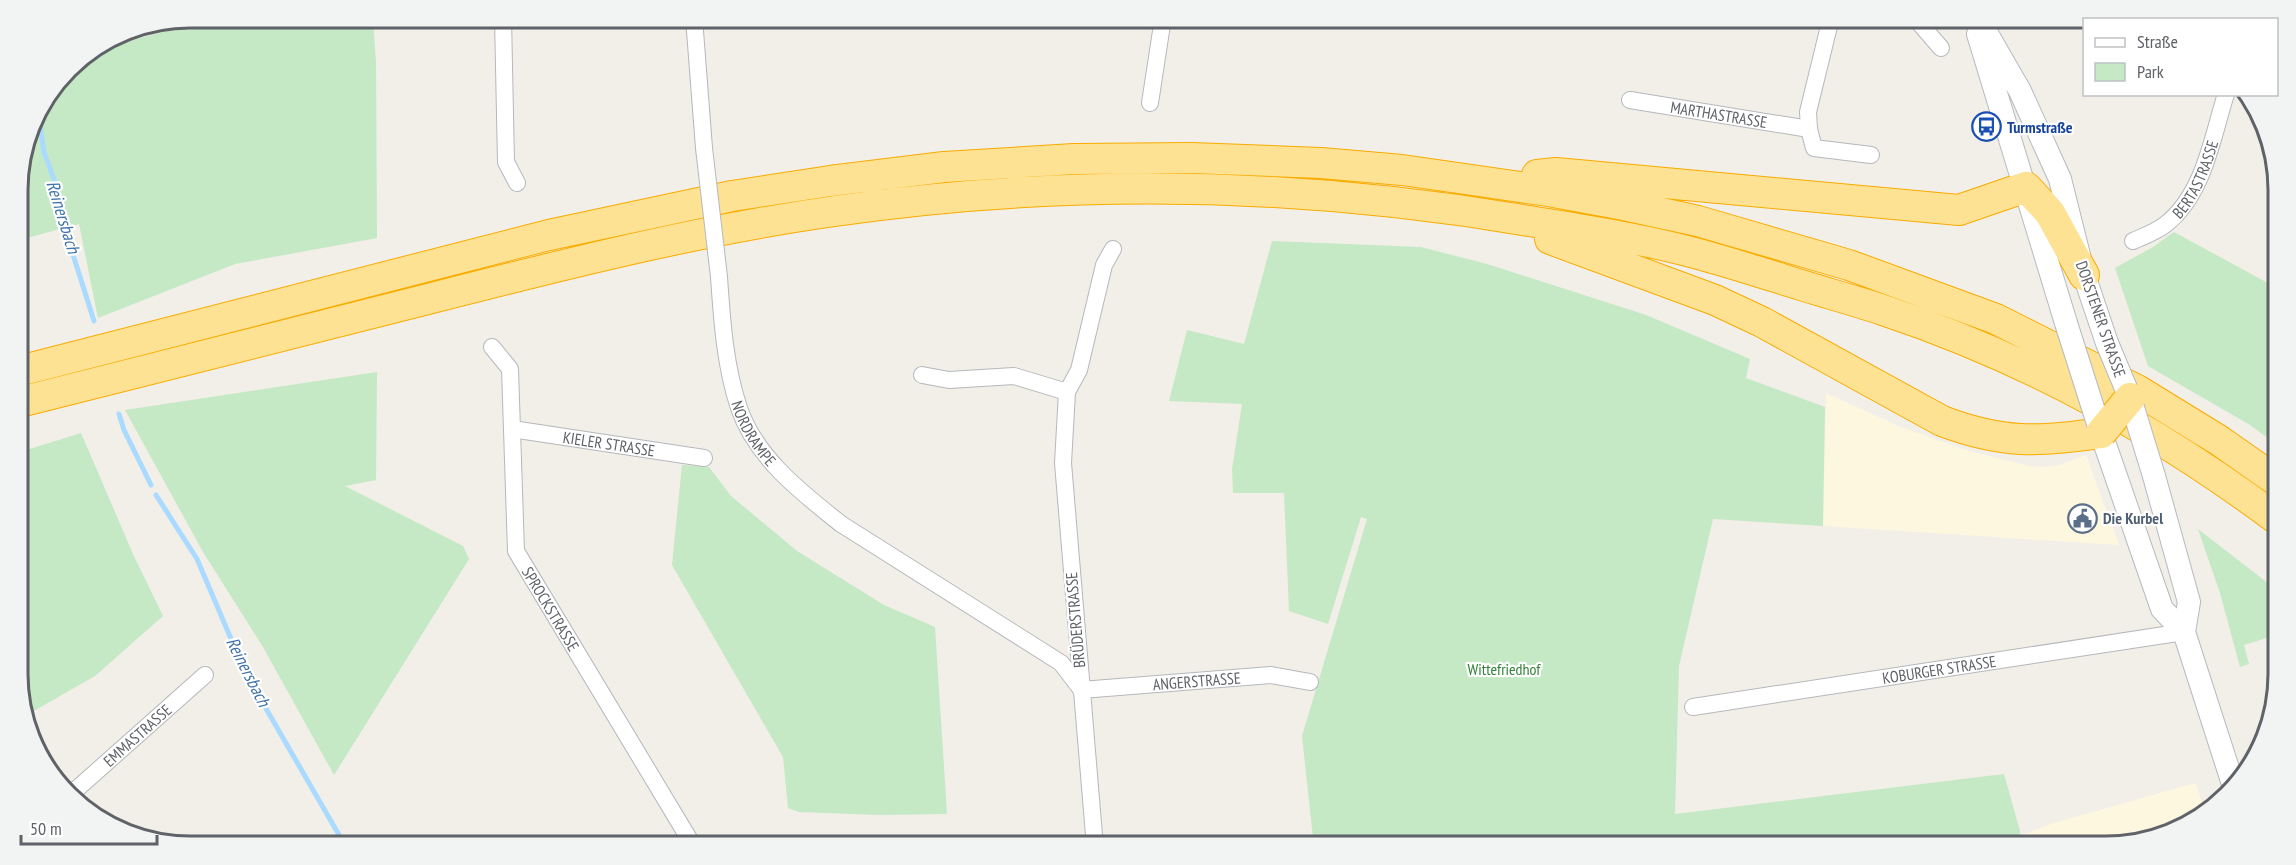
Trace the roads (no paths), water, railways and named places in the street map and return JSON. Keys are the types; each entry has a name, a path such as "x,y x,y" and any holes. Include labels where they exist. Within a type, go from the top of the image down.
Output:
{"highway":[{"path":"29,369 549,235 732,196 944,167 1074,159 1161,158 1320,163 1548,191 1698,221 1849,265 1996,319 2138,390 2220,441 2268,475"},
{"path":"1472,180 1556,173 1959,210 2026,187 2050,213 2084,275"},
{"path":"29,400 558,266 736,228 834,211 945,198 1071,190 1233,189 1316,194 1467,210 1615,235 1688,251 1886,311 1954,337 2073,391 2147,432 2268,512"},
{"path":"1467,210 1606,258 1715,300 1762,321 1942,421 1970,432 1996,438 2031,441 2102,433 2130,398"}],"main road":[{"name":"DORSTENER STRASSE","path":"1978,28 1988,70 2026,187 2044,255 2102,433 2162,609 2184,632 2231,777"},
{"name":"DORSTENER STRASSE","path":"1982,28 2020,91 2060,179 2084,275 2106,343 2130,398 2189,602 2184,632"}],"street":[{"path":"1150,103 1162,28"},
{"path":"1829,28 1808,112 1809,129 1814,148 1871,155"},
{"path":"1924,28 1941,48"},
{"path":"503,29 506,162 517,183"},
{"name":"NORDRAMPE","path":"695,29 704,148 723,331 729,370 740,410 756,440 776,467 807,497 841,524 1061,663 1081,690"},
{"name":"BERTASTRASSE","path":"2133,241 2165,225 2189,199 2200,175 2225,96"},
{"name":"MARTHASTRASSE","path":"1630,100 1809,129"},
{"name":"BRÜDERSTRASSE","path":"1094,836 1063,464 1067,392 1079,370 1104,265 1113,249"},
{"name":"SPROCKSTRASSE","path":"492,347 510,369 516,551 687,836"},
{"path":"922,375 949,380 1014,376 1067,392"},
{"name":"KIELER STRASSE","path":"512,429 704,458"},
{"name":"KOBURGER STRASSE","path":"1693,707 2184,632"},
{"name":"EMMASTRASSE","path":"77,789 205,675"},
{"name":"ANGERSTRASSE","path":"1081,690 1271,675 1310,682"}],"waterway":[{"name":"Reinersbach","path":"41,129 44,152 56,185 69,242 94,321"},
{"name":"Reinersbach","path":"119,414 124,430 151,485"},
{"name":"Reinersbach","path":"156,495 197,559 246,674 340,836"}],"place":[{"name":"Turmstraße","path":"1986,127"},
{"name":"Die Kurbel","path":"2082,518"}],"park label":[{"name":"Wittefriedhof","path":"1504,669"}]}
